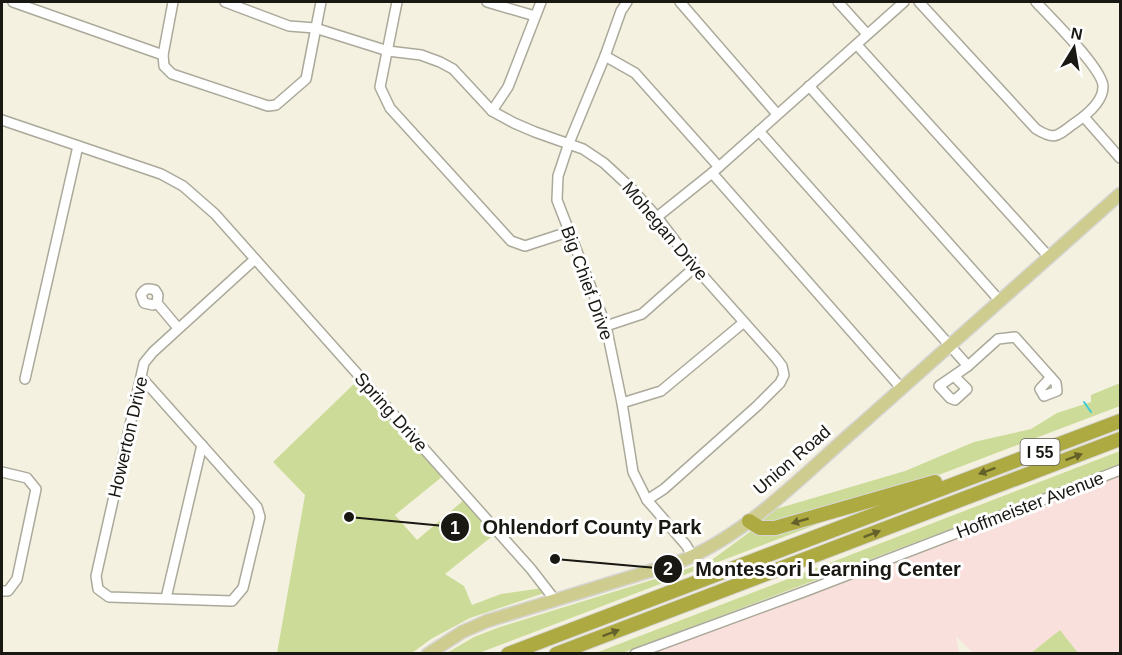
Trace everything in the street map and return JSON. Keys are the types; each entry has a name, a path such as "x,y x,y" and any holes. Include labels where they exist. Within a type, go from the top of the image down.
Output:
{"highway":[{"name":"I 55","path":"508,654 1120,421"},
{"name":"I 55","path":"556,654 1120,439"},
{"path":"749,521 760,528 775,528 935,482 958,481"}],"main road":[{"name":"Union Road","path":"428,654 448,640 478,625 660,569 724,540 749,521 1118,200"}],"street":[{"path":"14,2 163,55"},
{"path":"173,2 163,55 164,66 172,74 268,106 276,105 306,79 321,2"},
{"name":"Mohegan Drive","path":"225,2 245,6 289,26 315,28 388,51 421,55 453,69 492,111 525,128 583,149 604,163 632,188 657,217 694,267 776,358 782,366 784,375 780,383 757,406 664,489 647,500"},
{"path":"397,2 380,87 390,108 511,242 525,246 568,232"},
{"path":"487,2 535,16"},
{"path":"492,111 508,87 542,2"},
{"name":"Big Chief Drive","path":"627,2 569,143 558,176 557,200 606,326 633,472 647,500 693,556"},
{"path":"680,2 777,114"},
{"path":"838,2 867,34"},
{"path":"657,217 715,170 904,2"},
{"path":"919,2 1036,129 1048,137 1055,136 1084,117 1100,97 1104,86 1097,69 1035,2"},
{"path":"858,45 1050,257"},
{"path":"605,56 635,73 902,388"},
{"path":"809,86 1000,301"},
{"path":"1084,117 1120,158"},
{"name":"Spring Drive","path":"2,120 172,180 195,195 531,569 555,600"},
{"path":"759,131 968,366"},
{"path":"25,379 78,146"},
{"name":"Howerton Drive","path":"166,598 109,597 98,589 96,576 144,363 178,328 255,260"},
{"path":"606,326 642,314 694,267"},
{"path":"156,303 178,328"},
{"path":"622,403 661,391 743,322"},
{"path":"954,376 998,339 1015,337 1051,377"},
{"path":"142,378 257,507 260,517 243,588 232,601 166,598 202,446"},
{"name":"Hoffmeister Avenue","path":"635,654 817,587 1120,470"},
{"path":"2,472 27,478 36,489 17,579 5,591"}],"shaded area":[{"path":"1120,474 1120,653 1078,653 1060,630 1031,653 973,653 956,636 959,653 649,654"}],"green space":[{"path":"357,381 443,476 395,515 417,540 464,500 495,534 445,574 464,586 472,605 501,594 543,588 544,593 470,618 431,639 412,653 277,653 305,495 273,462"},
{"path":"1120,383 1120,406 928,479 782,520 764,521 776,509 905,471 974,442 1031,429 1057,413 1091,402 1091,395"},
{"path":"1120,451 1120,465 622,653 593,654"},
{"path":"852,511 479,653 445,654 474,637 500,627 713,559 751,531 761,533"},
{"path":"1060,630 1078,653 1031,653"}],"waterway":[{"path":"1084,402 1091,412"}],"place":[{"name":"Ohlendorf County Park","path":"349,517"},
{"name":"Montessori Learning Center","path":"555,559"}]}
